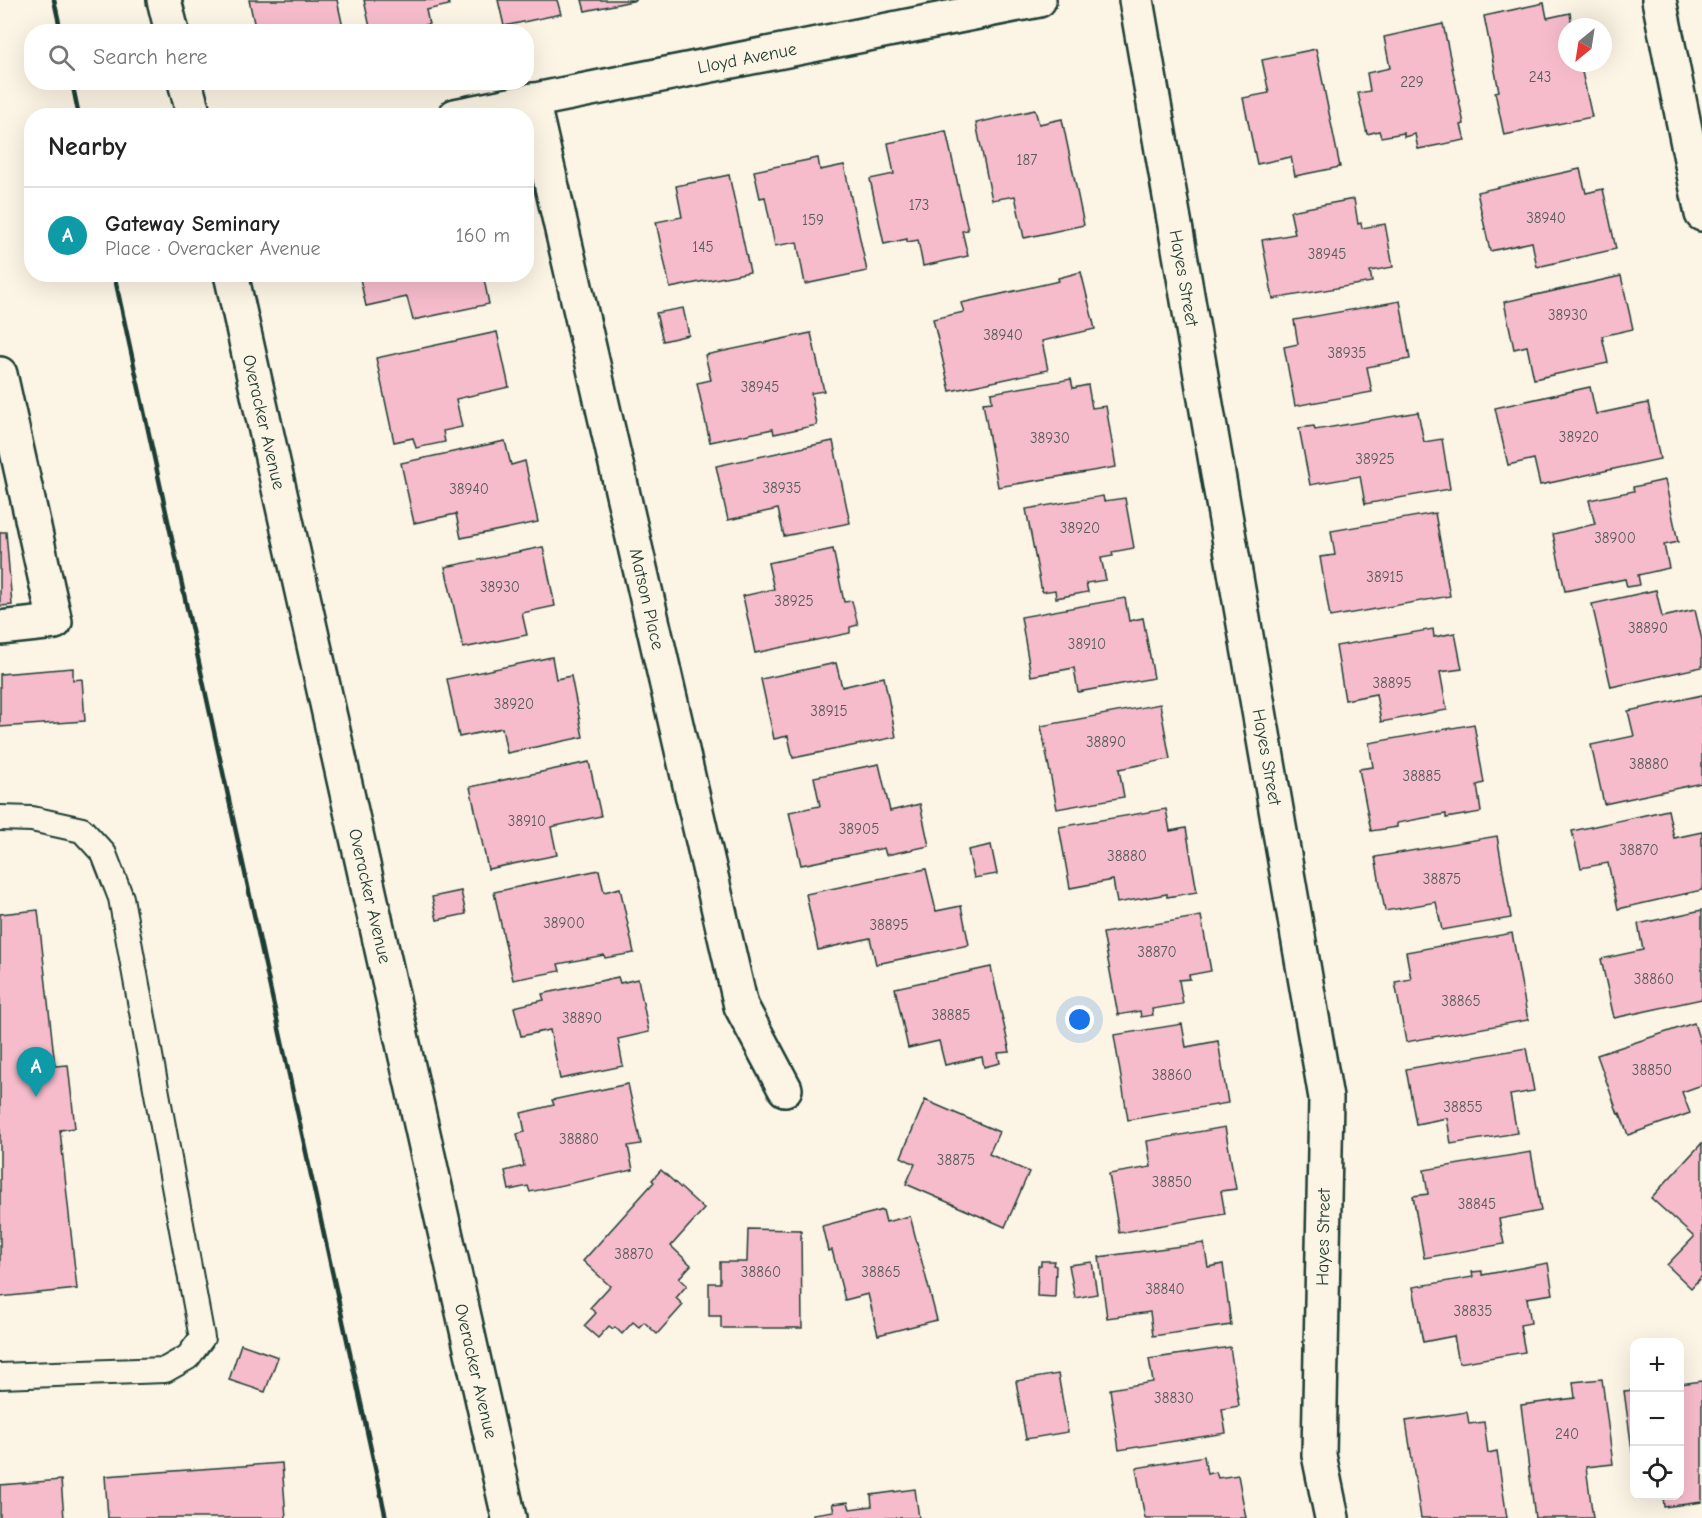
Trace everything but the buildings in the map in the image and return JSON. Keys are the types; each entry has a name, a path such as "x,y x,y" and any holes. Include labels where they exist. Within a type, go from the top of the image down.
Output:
{"street":[{"path":"164,0 170,24"},
{"name":"Lloyd Avenue","path":"494,108 1039,0"},
{"name":"Hayes Street","path":"1136,0 1326,1098 1319,1455 1332,1518"},
{"path":"1659,0 1702,214"},
{"path":"187,90 192,108"},
{"name":"Matson Place","path":"532,100 534,108"},
{"name":"Matson Place","path":"534,109 741,1006 785,1089"},
{"name":"Overacker Avenue","path":"233,282 508,1518"},
{"path":"0,374 55,622 0,628"}],"lane":[{"path":"0,818 32,819 82,830 105,854 121,898 202,1338 188,1357 165,1370 0,1376"}],"railway":[{"path":"54,0 59,24"},
{"path":"74,90 77,108"},
{"path":"116,282 386,1518"}],"place":[{"name":"Gateway Seminary","path":"36,1097"}]}
